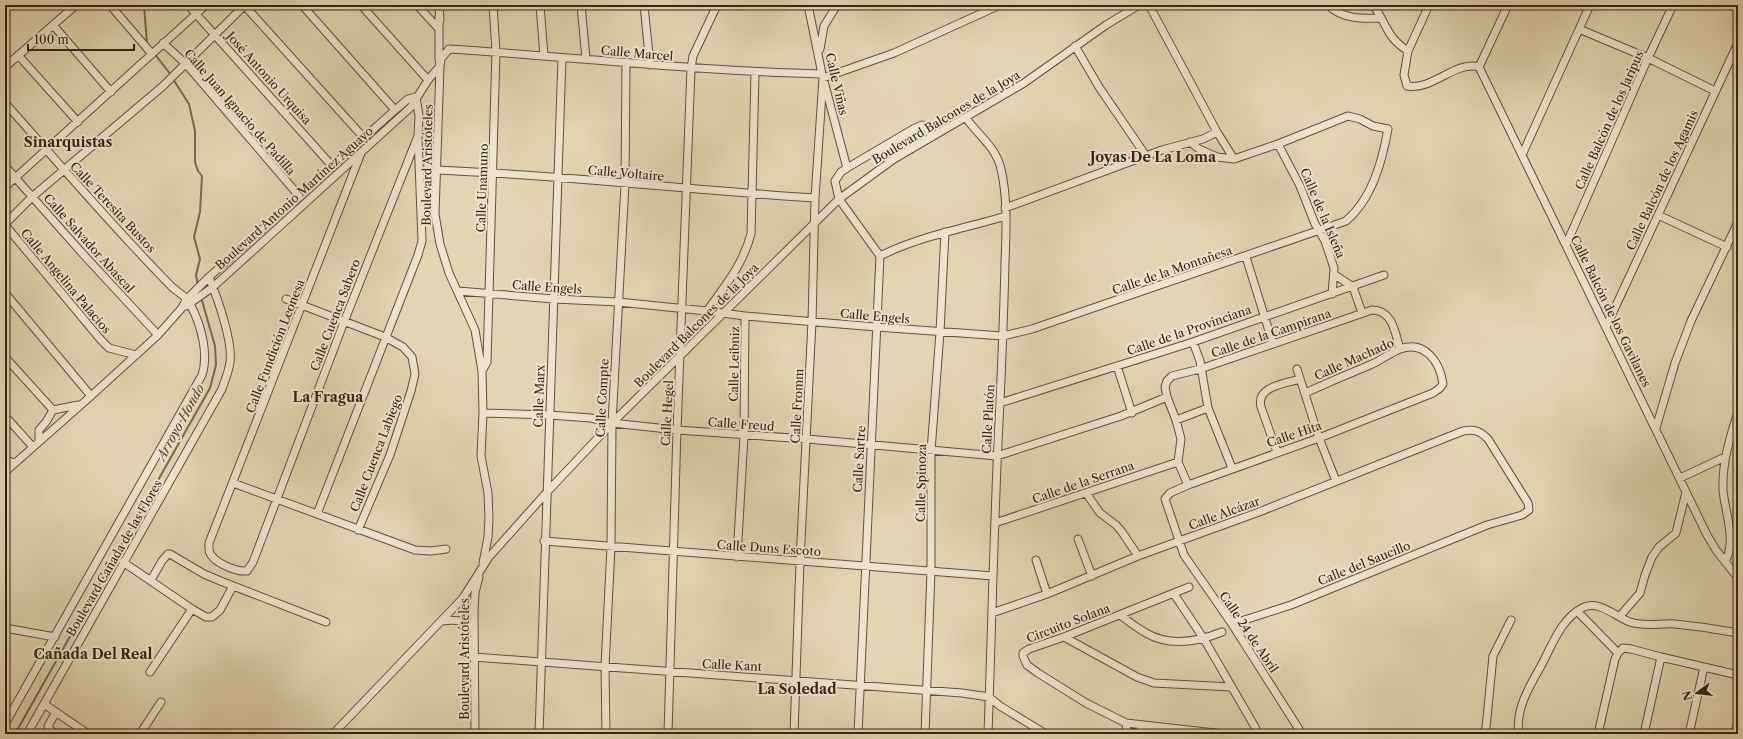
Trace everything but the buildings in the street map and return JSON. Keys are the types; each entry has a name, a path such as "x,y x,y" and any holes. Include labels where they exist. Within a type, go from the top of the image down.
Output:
{"street":[{"path":"5,67 76,5"},
{"name":"Calle Juan Ignacio de Padilla","path":"110,5 157,50 186,64 300,196"},
{"name":"José Antonio Urquisa","path":"188,5 215,33 333,166"},
{"path":"5,187 206,5"},
{"path":"5,224 32,197 163,86 245,5 364,138"},
{"path":"302,5 395,110"},
{"path":"361,5 428,80"},
{"path":"417,5 438,28"},
{"name":"Boulevard Aristóteles","path":"439,5 443,42 449,49 441,59 440,66"},
{"name":"Calle Unamuno","path":"482,372 487,362 490,294 496,52 493,5"},
{"path":"540,5 544,56"},
{"path":"581,5 586,59"},
{"path":"644,5 650,65"},
{"name":"Calle Hegel","path":"668,734 677,430 681,357 685,189 691,69 693,56 717,5"},
{"name":"Calle Viñas","path":"808,5 822,76 847,168"},
{"path":"819,55 824,26 837,5"},
{"path":"822,76 894,53 1000,5"},
{"name":"Boulevard Balcones de la Joya","path":"333,734 442,622 463,598 489,557 546,492 612,423 681,357 839,199 894,159 1024,83 1075,46 1139,5"},
{"path":"1149,5 1217,132 1234,159"},
{"path":"1328,5 1333,10 1346,16 1367,19 1381,18"},
{"path":"1373,5 1391,38 1408,51"},
{"path":"1430,5 1408,51 1404,74 1407,86 1415,88 1439,79 1463,67 1479,67 1508,5"},
{"path":"1522,155 1590,5"},
{"name":"Calle Balcón de los Jaripus","path":"1566,245 1648,58 1673,5"},
{"name":"Boulevard Aristóteles","path":"440,17 438,28 440,66 435,214 437,233 449,273 475,330 482,372 483,414 481,456 488,493 489,518 486,550 475,593 475,734"},
{"path":"53,25 111,92"},
{"path":"1579,29 1648,58 1715,90"},
{"name":"Calle Balcón de los Agamis","path":"1606,327 1738,43"},
{"path":"1075,46 1099,87 1146,156"},
{"name":"Calle Marcel","path":"449,49 586,59 691,69 822,76"},
{"path":"18,55 78,122"},
{"name":"Calle Marx","path":"539,734 544,541 562,58"},
{"name":"Calle Compte","path":"606,734 605,666 611,548 612,423 625,184 626,63"},
{"name":"Boulevard Antonio Martínez Aguayo","path":"5,472 136,355 158,334 180,309 189,302 197,300 213,287 411,107 428,80 440,66"},
{"name":"Calle Balcón de los Gavilanes","path":"1479,67 1707,535 1738,578"},
{"path":"707,310 737,269 746,252 751,234 755,73"},
{"name":"Calle Fromm","path":"794,734 800,561 812,322 815,198 822,76"},
{"path":"317,514 418,255 422,241 418,136 419,116 416,97"},
{"name":"Boulevard Antonio Martínez Aguayo","path":"189,302 194,292 209,277 395,110 408,99 416,97"},
{"name":"Calle Teresita Bustos","path":"5,103 142,256 189,302"},
{"name":"Calle de la Montañesa","path":"1003,336 1032,329 1246,257 1346,221 1355,214 1366,197 1381,159 1388,129 1372,126 1360,119 1348,116 1278,144"},
{"name":"Calle Platón","path":"966,118 976,132 996,154 1001,168 1006,208 1003,336 997,456 988,734"},
{"path":"932,137 925,126 918,126 847,168 841,172 835,181 839,199 880,256 898,247 945,232 1006,216"},
{"path":"1006,208 1172,146 1190,142 1217,132"},
{"name":"Calle Cuenca Sabero","path":"250,569 344,322 418,136"},
{"path":"1190,142 1199,149 1217,157 1234,159 1278,144"},
{"name":"Calle de la Isleña","path":"1278,144 1300,186 1319,231 1325,240 1335,275 1332,294"},
{"name":"Calle Fundición Leonesa","path":"250,569 244,571 223,564 211,556 209,542 303,305 361,153"},
{"name":"Calle Salvador Abascal","path":"5,166 158,334"},
{"name":"Calle Voltaire","path":"436,170 493,172 685,189 815,198"},
{"path":"1658,215 1727,247"},
{"path":"1656,428 1675,363 1691,320 1738,222"},
{"name":"Calle Angelina Palacios","path":"5,224 101,340 109,348 136,355"},
{"name":"Calle Spinoza","path":"925,734 931,571 932,451 945,232"},
{"name":"Calle Sartre","path":"858,734 870,445 880,256"},
{"path":"1246,257 1273,344"},
{"path":"1335,275 1353,287 1362,313"},
{"name":"Calle de la Provinciana","path":"1000,403 1193,342 1384,275"},
{"name":"Boulevard Cañada de las Flores","path":"27,734 222,389 230,361 230,350 209,277"},
{"name":"Calle Engels","path":"458,291 681,308"},
{"path":"5,293 91,396"},
{"name":"Calle Cuenca Labiego","path":"286,299 385,337 403,347 412,357 415,374 411,391 390,454 358,530"},
{"name":"Boulevard Cañada de las Flores","path":"5,724 55,637 156,453 202,375 206,359 204,344 189,302"},
{"name":"Calle Leibniz","path":"681,308 725,312 745,316 744,436 738,558"},
{"name":"Calle de la Campirana","path":"1167,397 1165,387 1167,381 1172,376 1200,369 1362,313 1377,310 1389,316 1400,349"},
{"name":"Calle Engels","path":"745,316 1003,336"},
{"path":"1193,342 1200,361 1200,369 1208,408 1232,468"},
{"name":"Calle Machado","path":"1305,393 1375,363 1400,349 1419,348 1434,358 1442,376 1443,384 1440,388"},
{"path":"5,357 52,410"},
{"path":"1116,366 1132,412"},
{"path":"1297,369 1319,438 1336,481"},
{"path":"1277,452 1259,400 1260,396 1266,390 1300,379"},
{"name":"Calle Hita","path":"1167,507 1165,499 1166,496 1188,485 1319,438 1433,393 1440,388"},
{"path":"997,456 1132,412 1167,397 1176,420 1181,439 1178,462 1188,485"},
{"path":"39,441 38,432 52,410 80,405"},
{"path":"1176,420 1208,408"},
{"path":"1725,562 1730,546 1724,490 1725,457 1738,412"},
{"name":"Calle Freud","path":"483,414 549,415 591,418 612,423 677,430 744,436 807,439 997,456"},
{"path":"5,416 33,447"},
{"name":"Calle Alcázar","path":"992,613 1047,594 1138,556 1259,512 1463,431"},
{"name":"Calle del Saucillo","path":"1232,624 1291,605 1503,520 1526,513 1529,510 1528,502 1488,438 1480,431 1463,431"},
{"path":"1680,478 1725,457"},
{"path":"5,460 15,463"},
{"name":"Calle de la Serrana","path":"995,523 1178,462"},
{"path":"233,483 415,550 431,551 446,549"},
{"path":"1620,616 1635,601 1640,593 1652,557 1660,547 1676,533 1686,492"},
{"path":"1086,493 1100,513 1116,525 1122,532 1138,556"},
{"name":"Calle 24 de Abril","path":"1167,507 1184,555 1232,624 1302,734"},
{"path":"1078,539 1092,576"},
{"name":"Calle Duns Escoto","path":"544,541 738,558 800,561 993,576"},
{"path":"151,580 162,561 168,554 170,554 204,574 326,622"},
{"path":"1036,560 1047,594"},
{"path":"123,562 206,617 212,617 220,610 233,586"},
{"name":"Circuito Solana","path":"1189,587 1026,651 1023,656 1027,665 1038,673 1086,702 1126,723 1224,734"},
{"path":"1174,594 1204,639 1259,734"},
{"path":"1519,734 1518,716 1527,693 1558,631 1577,611 1586,606 1605,609 1631,622 1644,625 1674,624 1738,633"},
{"path":"150,672 192,609"},
{"path":"1577,611 1618,653"},
{"path":"1120,615 1146,633 1156,638 1168,641 1184,642 1204,639 1222,632"},
{"path":"442,622 452,620 461,621 468,623 474,630"},
{"path":"1483,734 1486,728 1493,656 1510,620"},
{"path":"5,628 55,637"},
{"path":"1064,637 1137,677 1154,683 1231,687"},
{"path":"1598,734 1611,673 1618,653 1623,648 1631,648 1661,657 1738,675"},
{"name":"Calle Kant","path":"474,657 671,672 861,684 989,697"},
{"path":"1644,734 1661,657"},
{"path":"1689,734 1704,667"},
{"path":"989,697 1000,706 1046,734"},
{"path":"140,734 161,702"},
{"path":"44,704 88,734"},
{"path":"56,712 48,726 50,730 56,734"},
{"path":"1735,734 1738,721"},
{"path":"1126,723 1127,734"},
{"path":"1136,734 1145,726"}],"waterway":[{"name":"Arroyo Hondo","path":"144,5 147,43"},
{"name":"Arroyo Hondo","path":"154,53 171,75"},
{"name":"Arroyo Hondo","path":"173,79 189,104 195,131 195,162 198,171 202,176 200,212 194,237 200,259 196,275 198,285"},
{"name":"Arroyo Hondo","path":"15,734 210,388 216,365 215,346 201,297"}],"district":[{"name":"Sinarquistas","path":"68,142"},
{"name":"Joyas De La Loma","path":"1153,157"},
{"name":"La Fragua","path":"328,397"},
{"name":"Cañada Del Real","path":"93,654"},
{"name":"La Soledad","path":"797,689"}]}
